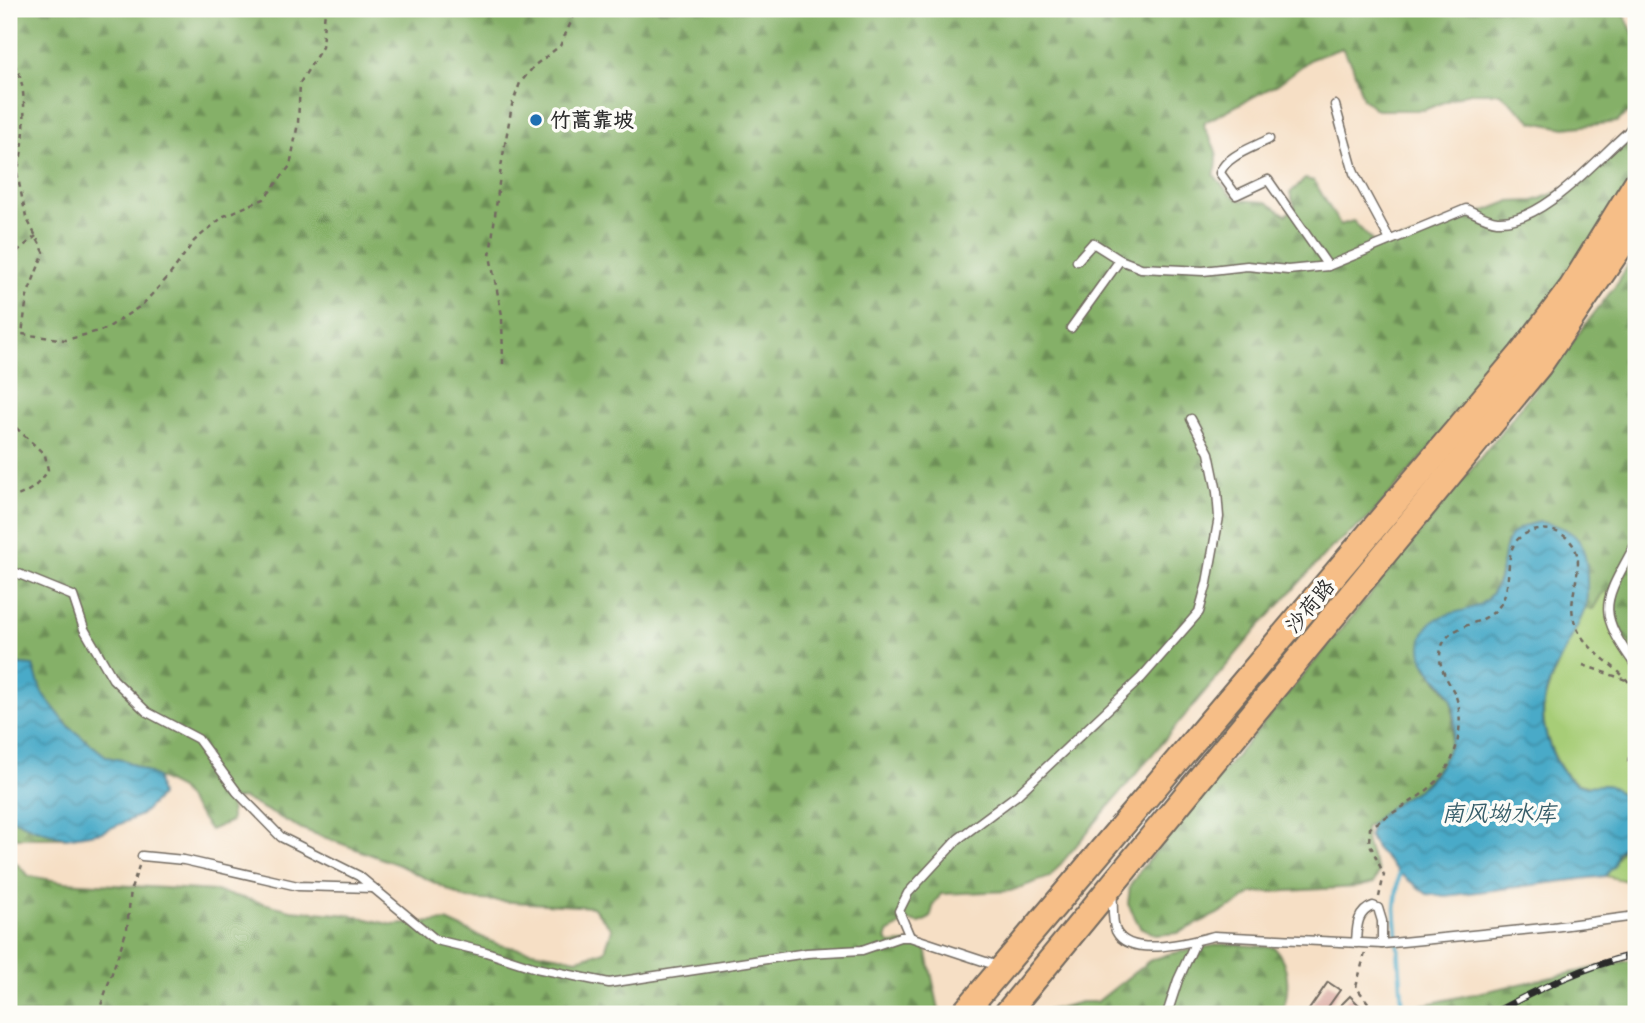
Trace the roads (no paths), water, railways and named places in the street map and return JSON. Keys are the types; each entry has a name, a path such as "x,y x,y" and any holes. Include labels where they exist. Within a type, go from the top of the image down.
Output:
{"main road":[{"name":"沙荷路","path":"963,1014 1521,354 1571,288 1636,183"},
{"name":"沙荷路","path":"1006,1014 1539,366 1636,224"}],"lane":[{"path":"1335,105 1354,173 1390,240"},
{"path":"1077,261 1093,243 1120,260 1141,268 1203,271 1247,266 1288,270 1328,267 1466,209 1495,221 1518,219 1555,198 1636,122"},
{"path":"1627,133 1636,139"},
{"path":"1269,139 1230,159 1220,173 1236,195 1268,180 1328,267"},
{"path":"1071,328 1120,260"},
{"path":"910,937 900,911 908,892 958,839 1017,795 1141,678 1199,612 1219,517 1209,453 1191,419"},
{"path":"1636,543 1611,589 1606,609 1611,628 1636,666"},
{"path":"9,570 73,596 84,629 113,679 147,712 198,739 237,792 281,837 359,876 436,940 536,968 609,983 807,953 862,950 900,937 910,937 1003,968"},
{"path":"142,856 184,860 298,886 373,888"},
{"path":"1112,888 1114,925 1119,935 1134,945 1153,947 1214,936 1386,944 1636,916"},
{"path":"1356,943 1362,913 1369,907 1376,906 1386,944"},
{"path":"1167,1014 1178,980 1196,941"}],"water":[{"name":"南风坳水库","path":"1540,522 1563,528 1577,539 1585,555 1587,579 1584,611 1554,671 1545,696 1543,718 1547,739 1556,761 1569,779 1580,785 1611,786 1617,790 1626,803 1634,835 1617,853 1614,866 1605,876 1446,896 1427,894 1399,873 1376,848 1369,836 1371,824 1430,779 1451,742 1455,721 1452,700 1448,691 1425,664 1421,647 1423,636 1434,621 1472,608 1488,598 1496,586 1507,542 1513,533"},
{"path":"9,664 33,666 42,693 69,727 107,757 126,761 157,777 160,796 141,815 102,832 66,838 35,829 9,817"}],"waterway":[{"path":"1398,1014 1402,1000 1395,908 1399,873"}],"railway":[{"path":"1492,1014 1562,979 1636,954"}],"place":[{"name":"竹蒿靠坡","path":"536,120"}]}
